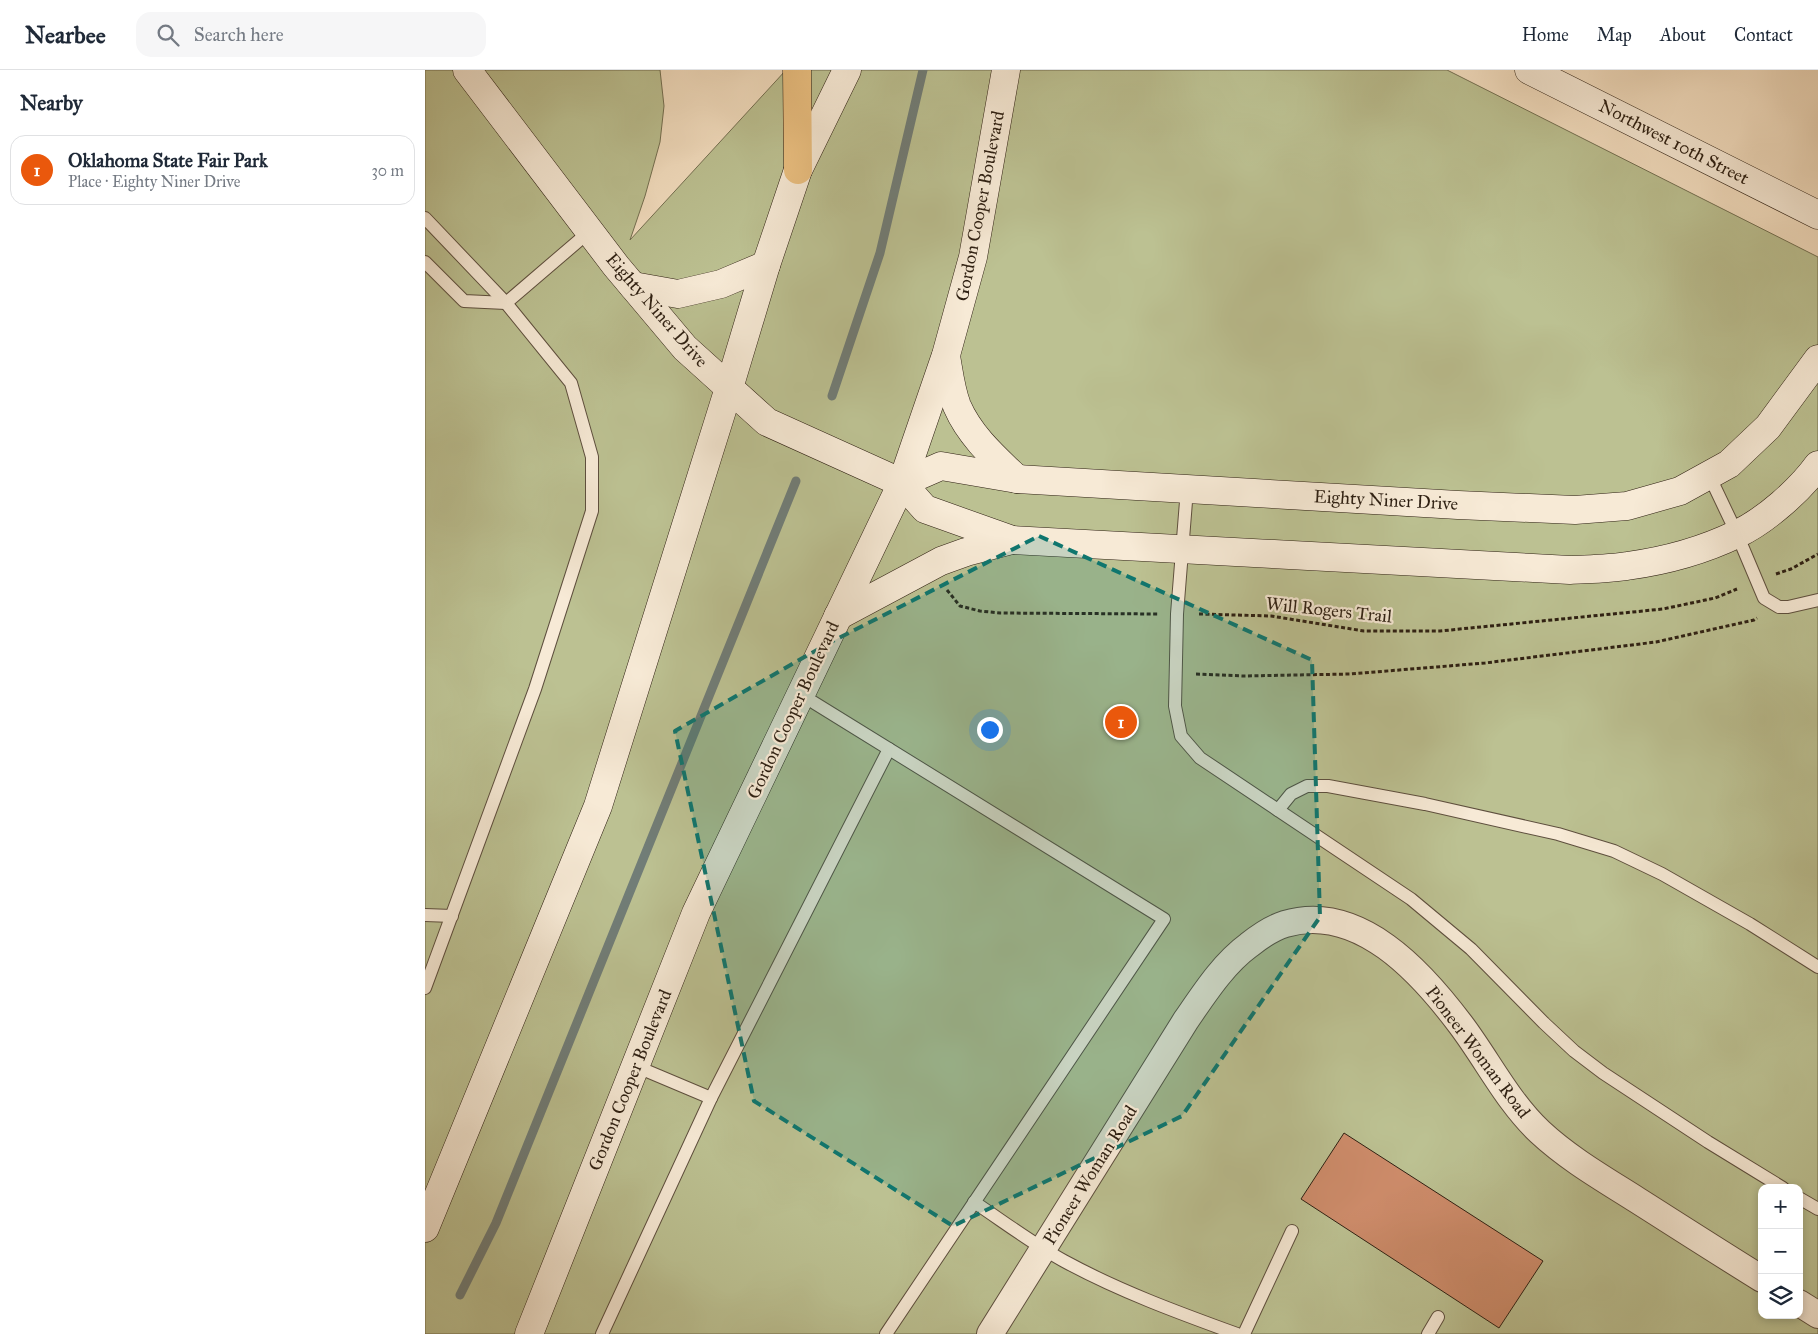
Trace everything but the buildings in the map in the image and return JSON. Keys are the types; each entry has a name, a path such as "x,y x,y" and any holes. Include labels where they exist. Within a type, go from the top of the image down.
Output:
{"highway":[{"path":"797,70 798,170"}],"street":[{"name":"Eighty Niner Drive","path":"467,70 633,286 685,348 767,422 902,483 925,509 1012,540 1570,570 1627,566 1708,545 1737,534 1761,520 1807,480 1818,465"},
{"path":"425,1228 598,806 766,265 798,170 847,70"},
{"name":"Gordon Cooper Boulevard","path":"529,1334 696,914 902,483 946,355 973,257 1006,70"},
{"name":"Northwest 10th Street","path":"1529,70 1818,215"},
{"path":"633,286 678,294 721,284 766,265"},
{"path":"946,355 951,386 957,406 966,422 975,436 1017,479"},
{"name":"Eighty Niner Drive","path":"902,483 941,466 1017,479 1458,505 1575,510 1627,506 1680,491 1729,464 1768,428 1818,359"},
{"path":"838,616 941,561 966,552 1012,540"},
{"name":"Pioneer Woman Road","path":"990,1334 1186,1020 1211,984 1247,946 1283,924 1304,920 1327,921 1363,933 1385,945 1404,960 1423,980 1461,1025 1515,1103 1531,1122 1555,1145 1586,1168 1758,1276"},
{"path":"1803,1306 1818,1315"}],"lane":[{"path":"425,218 506,303 571,383 591,457 592,511 535,689 425,988"},
{"path":"425,262 464,301 506,303 590,231"},
{"path":"1709,475 1764,598 1779,607 1789,607 1818,600"},
{"path":"1187,489 1177,614 1175,673 1175,706 1181,736 1201,758 1411,899 1442,923 1471,949 1544,1023 1603,1073 1708,1142 1776,1184"},
{"path":"801,694 1165,919 886,1334"},
{"path":"602,1334 711,1098 889,749"},
{"path":"1278,810 1291,794 1307,786 1328,786 1425,804 1558,834 1614,851 1662,874 1750,924 1818,966"},
{"path":"425,915 451,916"},
{"path":"635,1066 711,1098"},
{"path":"1803,1200 1818,1209"},
{"path":"974,1202 1045,1248 1093,1275 1188,1316 1237,1334"},
{"path":"1244,1334 1292,1231"},
{"path":"1428,1334 1438,1317"}],"path":[{"path":"1791,569 1818,554"},
{"name":"Will Rogers Trail","path":"947,588 960,606 980,612 1001,614 1271,616 1364,631 1440,631 1663,609 1715,598"},
{"path":"1175,673 1244,676 1350,674 1485,663 1656,642 1754,620 1771,603"}],"highlighted area":[{"path":"1039,536 1312,660 1320,917 1182,1116 953,1226 754,1101 675,731 829,643"}],"green space":[{"path":"425,70 660,70 664,106 660,142 630,240 786,70 1447,70 1818,257 1818,1334 425,1334"}],"waterway":[{"path":"832,396 880,253 923,70"},
{"path":"460,1295 496,1223 796,481"}],"place":[{"name":"Oklahoma State Fair Park","path":"1121,722"}]}
